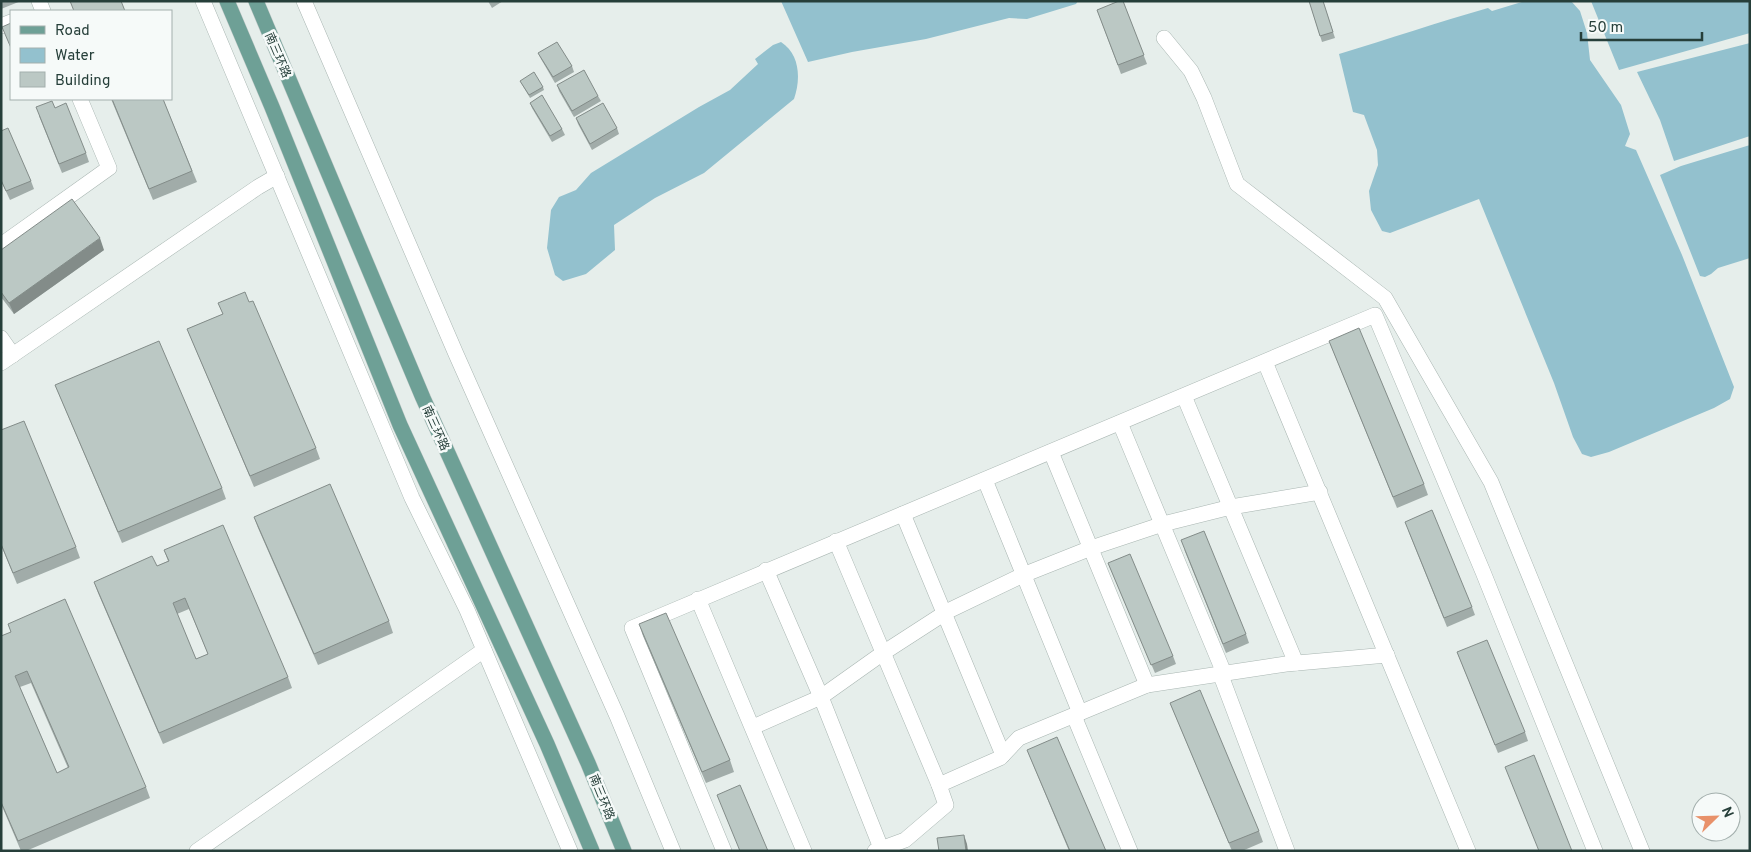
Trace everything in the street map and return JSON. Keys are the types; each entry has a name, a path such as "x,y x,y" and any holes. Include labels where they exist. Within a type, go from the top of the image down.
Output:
{"main road":[{"name":"南三环路","path":"227,1 272,107 400,426 543,736 592,851"},
{"name":"南三环路","path":"256,1 422,398 588,763 624,851"}],"street":[{"path":"203,1 412,498 484,650 570,851"},
{"path":"304,1 456,354 617,716 673,851"},
{"path":"1164,38 1191,71 1204,98 1237,184 1385,298 1390,306 1491,482 1642,851"},
{"path":"2,241 109,168 80,100"},
{"path":"1,338 7,359 258,187 277,176"},
{"path":"724,851 632,628 1375,315 1479,563 1595,851"},
{"path":"1265,362 1468,851"},
{"path":"1184,396 1296,663"},
{"path":"1120,423 1163,524 1222,673 1283,849"},
{"path":"1051,452 1147,686"},
{"path":"985,480 1130,851"},
{"path":"753,727 821,697 883,652 944,614 1023,574 1091,548 1163,524 1231,507 1320,492"},
{"path":"903,514 1003,755"},
{"path":"766,570 821,697 878,849 906,845 946,805 836,541"},
{"path":"698,599 804,851"},
{"path":"197,851 484,650"},
{"path":"939,785 1003,755 1019,738 1147,686 1296,663 1387,655"}],"water":[{"path":"781,1 1078,1 1076,4 1027,19 1009,18 926,39 808,62"},
{"path":"1525,1 1571,1 1580,11 1587,33 1590,60 1621,105 1630,134 1625,146 1636,150 1682,255 1734,387 1730,399 1714,408 1609,452 1591,457 1582,454 1573,437 1554,383 1479,199 1390,233 1382,231 1371,210 1369,191 1378,165 1377,150 1364,115 1353,112 1339,54 1488,8 1492,11"},
{"path":"1591,1 1750,1 1750,33 1619,70"},
{"path":"781,42 792,53 797,68 798,83 794,99 704,173 655,198 614,225 615,250 586,274 563,281 555,275 547,248 551,210 559,197 576,190 591,173 730,90 758,64 755,59 773,45"},
{"path":"1750,43 1750,136 1674,161 1660,120 1637,72"},
{"path":"1750,145 1750,258 1718,268 1705,277 1700,276 1660,175 1681,166"}],"building":[{"path":"70,1 121,1 125,10 74,10"},
{"path":"1123,1 1144,55 1118,65 1097,10"},
{"path":"1309,1 1323,1 1333,32 1320,36"},
{"path":"10,23 10,46 2,27"},
{"path":"557,42 572,66 553,77 538,53"},
{"path":"584,70 598,96 572,111 557,85"},
{"path":"534,72 543,87 529,95 520,81"},
{"path":"542,95 562,129 550,136 530,103"},
{"path":"112,100 163,100 192,171 149,189"},
{"path":"52,101 55,108 66,103 86,153 59,164 36,107"},
{"path":"603,103 617,128 590,144 576,118"},
{"path":"8,128 31,181 6,191 1,180 1,131"},
{"path":"72,199 100,238 9,303 1,292 1,250"},
{"path":"245,292 249,302 253,301 316,448 250,476 187,329 223,314 218,303"},
{"path":"1359,328 1424,484 1393,497 1329,341"},
{"path":"159,341 222,488 118,532 55,385"},
{"path":"24,421 76,547 13,573 1,544 1,430"},
{"path":"330,484 389,621 314,654 254,517"},
{"path":"1432,510 1472,607 1444,618 1405,522"},
{"path":"223,525 288,677 159,733 94,582 152,556 157,566 169,561 164,550","holes":["185,598 208,654 196,659 173,603"]},
{"path":"1204,531 1246,634 1223,644 1181,540"},
{"path":"1130,554 1173,656 1151,665 1108,563"},
{"path":"65,599 146,787 18,841 1,802 1,636 11,632 8,624","holes":["27,671 69,767 57,773 15,676"]},
{"path":"666,613 730,760 702,772 639,624"},
{"path":"1487,640 1525,732 1495,745 1457,652"},
{"path":"1200,690 1259,831 1229,843 1170,703"},
{"path":"1057,737 1106,851 1070,851 1027,750"},
{"path":"1534,755 1572,851 1539,851 1505,767"},
{"path":"740,785 768,851 740,851 717,795"},
{"path":"964,835 966,851 939,851 937,838"}]}
